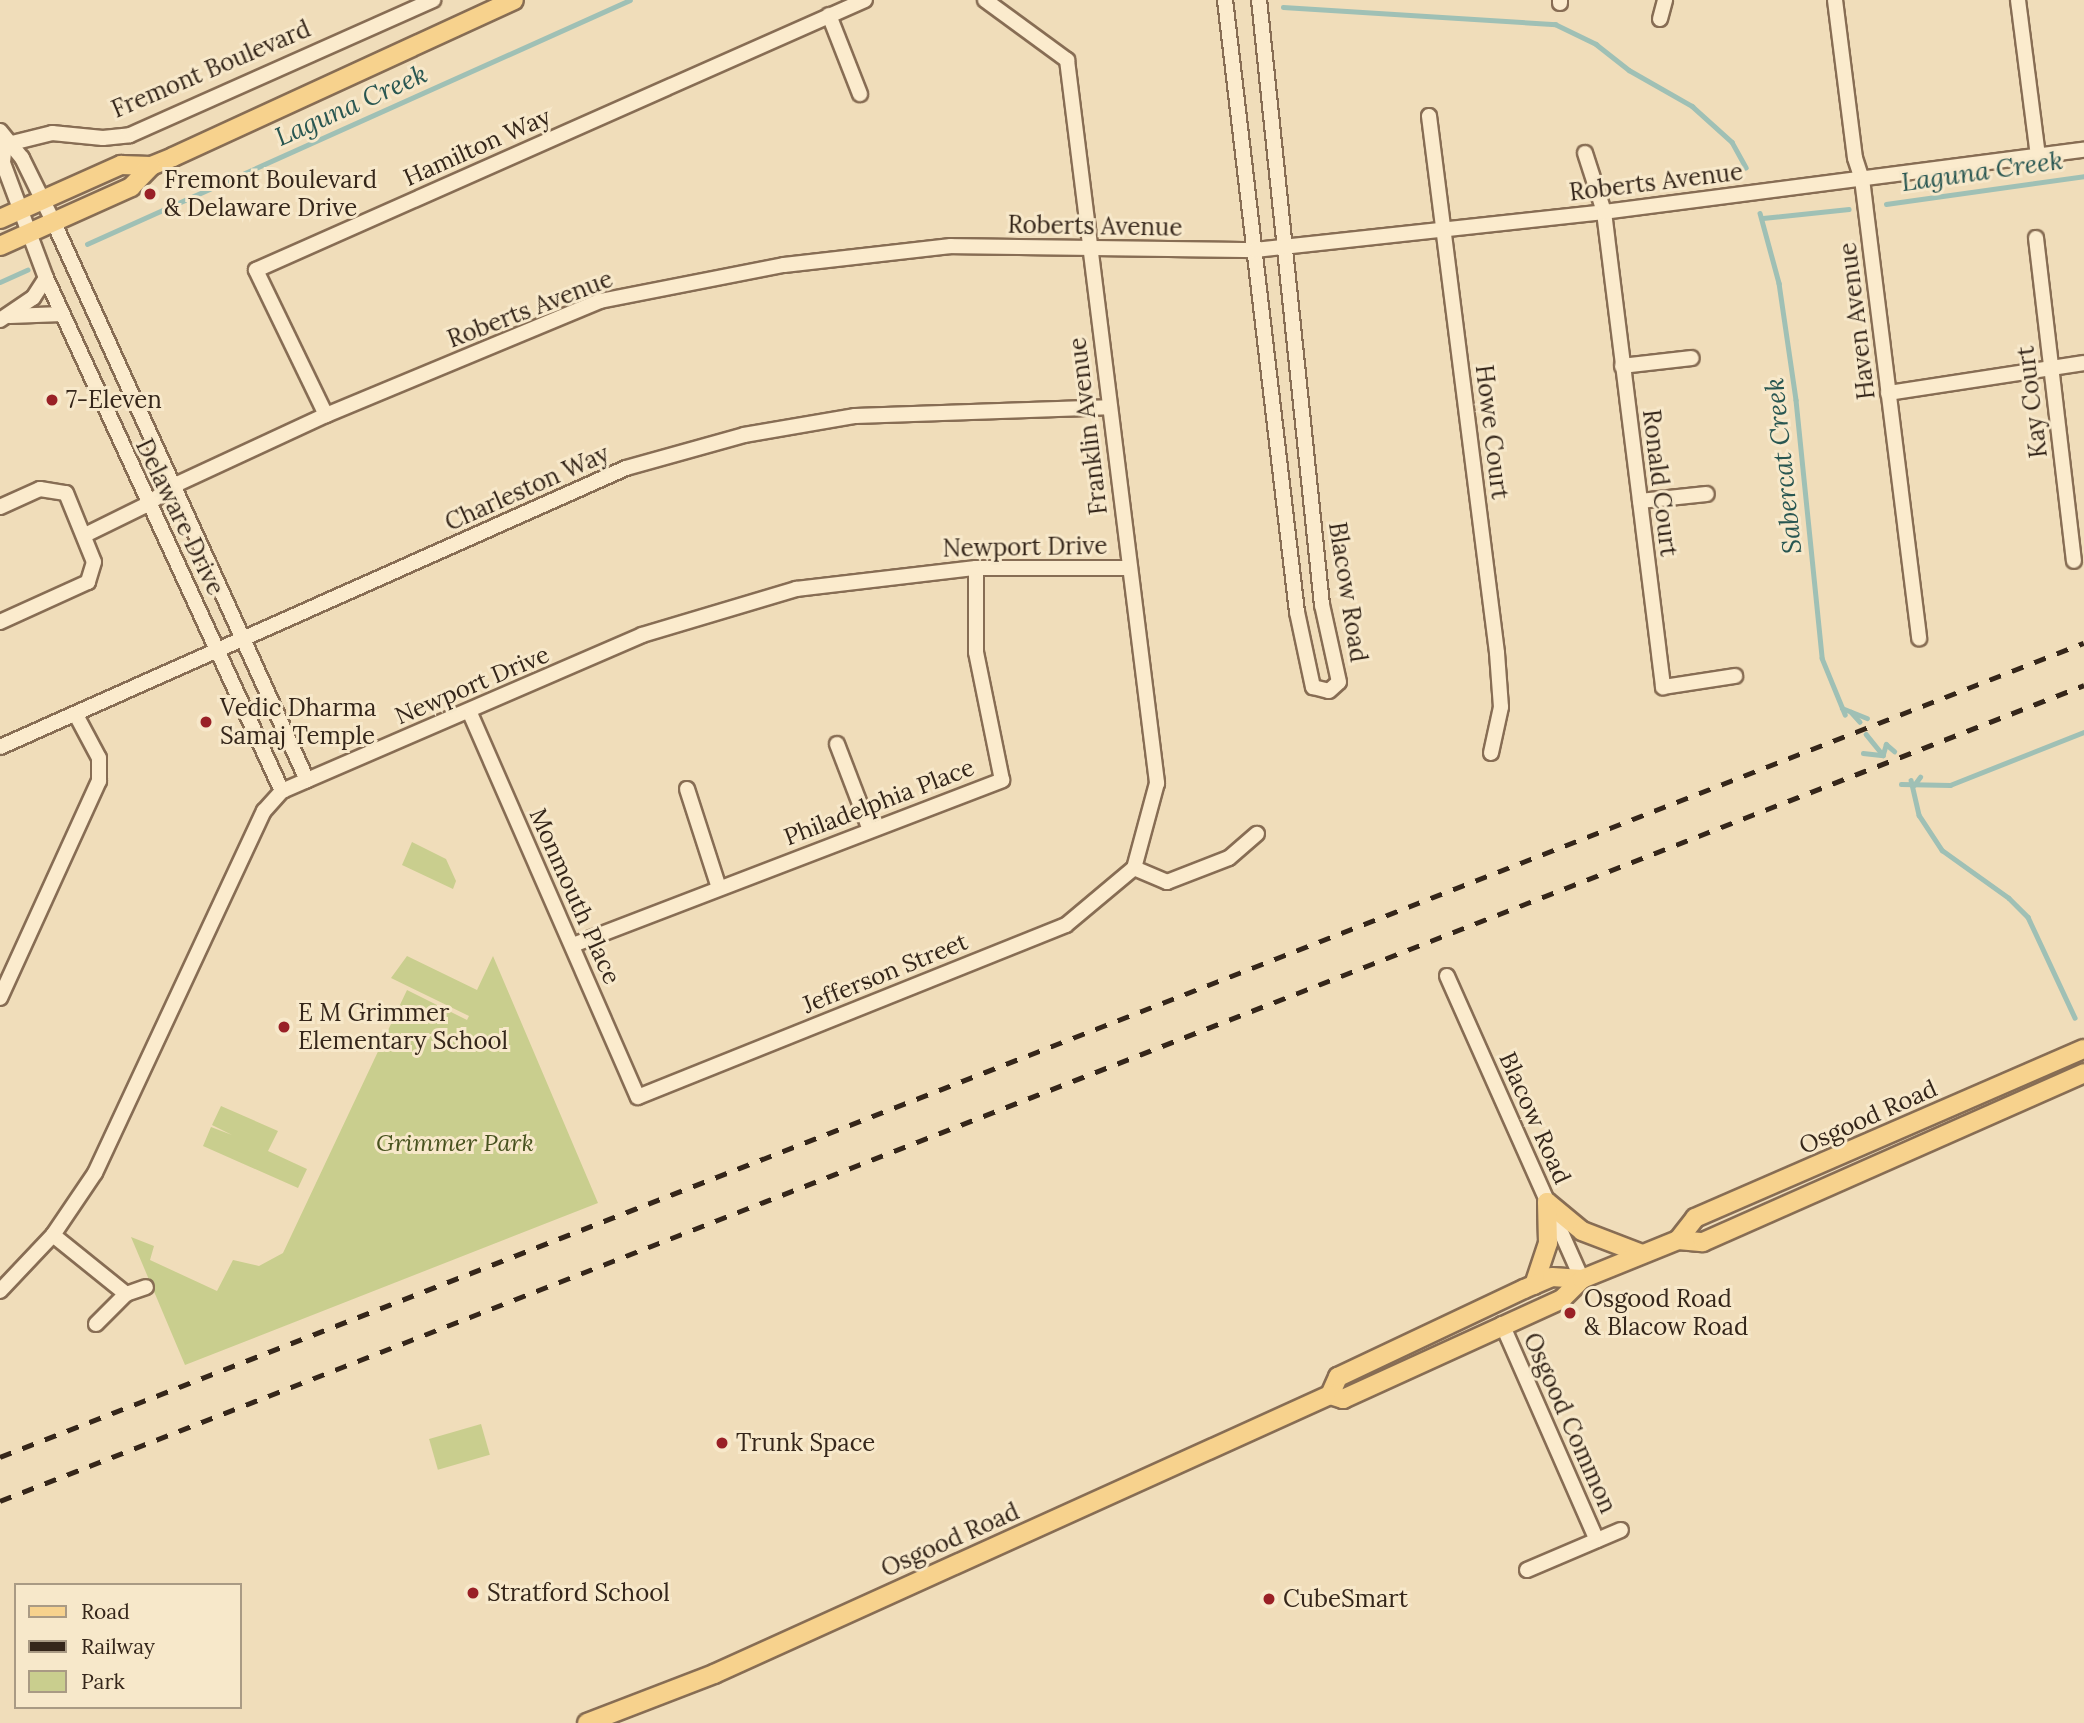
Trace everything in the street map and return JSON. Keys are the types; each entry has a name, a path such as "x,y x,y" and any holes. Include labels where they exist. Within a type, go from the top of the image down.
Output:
{"main road":[{"path":"0,246 131,187 151,166 331,88 514,0"},
{"path":"0,219 121,165 151,166"},
{"name":"Osgood Road","path":"1678,1240 1695,1219 2084,1049"},
{"name":"Osgood Road","path":"587,1723 714,1674 1330,1395 1343,1399 1502,1324 1562,1299 1582,1279 1678,1240 1703,1241 2084,1073"},
{"path":"1840,1181 1845,1170 1894,1143 1898,1132"},
{"path":"1547,1202 1582,1231 1642,1254"},
{"path":"1534,1285 1549,1243 1547,1202"},
{"name":"Osgood Road","path":"1330,1395 1338,1377 1534,1285 1552,1277 1582,1279"}],"street":[{"name":"Fremont Boulevard","path":"2,140 52,133 103,138 130,135 433,0"},
{"name":"Hamilton Way","path":"326,415 256,270 865,0"},
{"name":"Franklin Avenue","path":"985,0 1067,60 1128,568 1157,783 1134,868"},
{"name":"Blacow Road","path":"1224,0 1297,612 1313,687 1329,691 1339,682 1322,605 1259,0"},
{"path":"1660,19 1665,0"},
{"name":"Haven Avenue","path":"1835,0 1855,158 1862,179 1919,638"},
{"path":"2018,0 2038,156"},
{"path":"828,15 860,94"},
{"name":"Howe Court","path":"1429,116 1497,653 1501,707 1491,753"},
{"name":"Delaware Drive","path":"2,140 22,158 54,223 307,780"},
{"name":"Delaware Drive","path":"2,140 3,163 46,278 148,505 219,650 282,791"},
{"name":"Roberts Avenue","path":"85,536 148,505 173,486 326,415 600,302 784,265 951,246 1255,250 1283,248 1604,212 2084,150"},
{"name":"Ronald Court","path":"1585,153 1604,212 1663,687 1735,676"},
{"name":"Kay Court","path":"2036,238 2074,561"},
{"path":"4,318 33,298 46,278"},
{"path":"4,318 62,314"},
{"path":"1622,366 1692,358"},
{"path":"1888,393 2084,363"},
{"name":"Charleston Way","path":"0,747 626,468 744,435 855,416 1109,407"},
{"path":"0,507 40,489 66,493 94,562 88,582 0,622"},
{"path":"1640,501 1707,494"},
{"name":"Newport Drive","path":"0,1291 53,1235 95,1173 264,811 282,791 470,713 642,635 796,589 976,568 1128,568"},
{"name":"Philadelphia Place","path":"573,945 1002,780 976,652 976,568"},
{"name":"Monmouth Place","path":"470,713 638,1097"},
{"path":"0,998 99,781 99,758 76,715"},
{"path":"837,744 870,830"},
{"path":"687,789 719,888"},
{"path":"1134,868 1167,882 1229,858 1257,834"},
{"name":"Jefferson Street","path":"638,1097 1066,925 1134,868"},
{"name":"Blacow Road","path":"1447,976 1582,1279"},
{"path":"53,1235 126,1294"},
{"path":"96,1324 126,1294 146,1287"},
{"name":"Osgood Common","path":"1502,1324 1597,1540"},
{"name":"Osgood Common","path":"1527,1570 1620,1530"}],"green space":[{"path":"412,842 446,859 456,881 453,889 402,865"},
{"name":"Grimmer Park","path":"407,956 477,990 493,956 598,1203 185,1365 131,1237 154,1246 150,1260 217,1291 233,1260 259,1266 283,1253 407,990 467,1020 469,1016 391,978"},
{"path":"221,1106 278,1131 268,1151 307,1169 298,1188 203,1146 211,1127 232,1135 212,1125"},
{"path":"481,1424 490,1455 438,1470 429,1439"}],"waterway":[{"name":"Laguna Creek","path":"87,244 630,0"},
{"name":"Laguna Creek","path":"1283,7 1555,24 1596,44 1629,70 1692,106 1732,142 1746,167"},
{"name":"Laguna Creek","path":"1886,204 2084,176"},
{"name":"Laguna Creek","path":"1763,218 1849,209"},
{"name":"Sabercat Creek","path":"1760,213 1779,283 1796,400 1822,658 1845,714"},
{"name":"Laguna Creek","path":"0,282 27,270"},
{"name":"Sabercat Creek","path":"1842,708 1867,718"},
{"name":"Sabercat Creek","path":"1851,712 1860,722"},
{"path":"1901,784 1950,785 2084,732"},
{"name":"Sabercat Creek","path":"1866,734 1883,755"},
{"name":"Sabercat Creek","path":"1883,754 1886,744 1894,751"},
{"name":"Sabercat Creek","path":"1863,753 1883,755"},
{"name":"Sabercat Creek","path":"1914,785 1920,777"},
{"name":"Sabercat Creek","path":"1911,780 1919,815 1942,850 2009,898 2028,917 2075,1018"}],"railway":[{"path":"0,1457 2084,643"},
{"path":"0,1501 2084,685"}],"place":[{"name":"Fremont Boulevard & Delaware Drive","path":"150,194"},
{"name":"7-Eleven","path":"52,400"},
{"name":"Vedic Dharma Samaj Temple","path":"206,722"},
{"name":"E M Grimmer Elementary School","path":"284,1027"},
{"name":"Osgood Road & Blacow Road","path":"1570,1313"},
{"name":"Trunk Space","path":"722,1443"},
{"name":"Stratford School","path":"473,1593"},
{"name":"CubeSmart","path":"1269,1599"}]}
